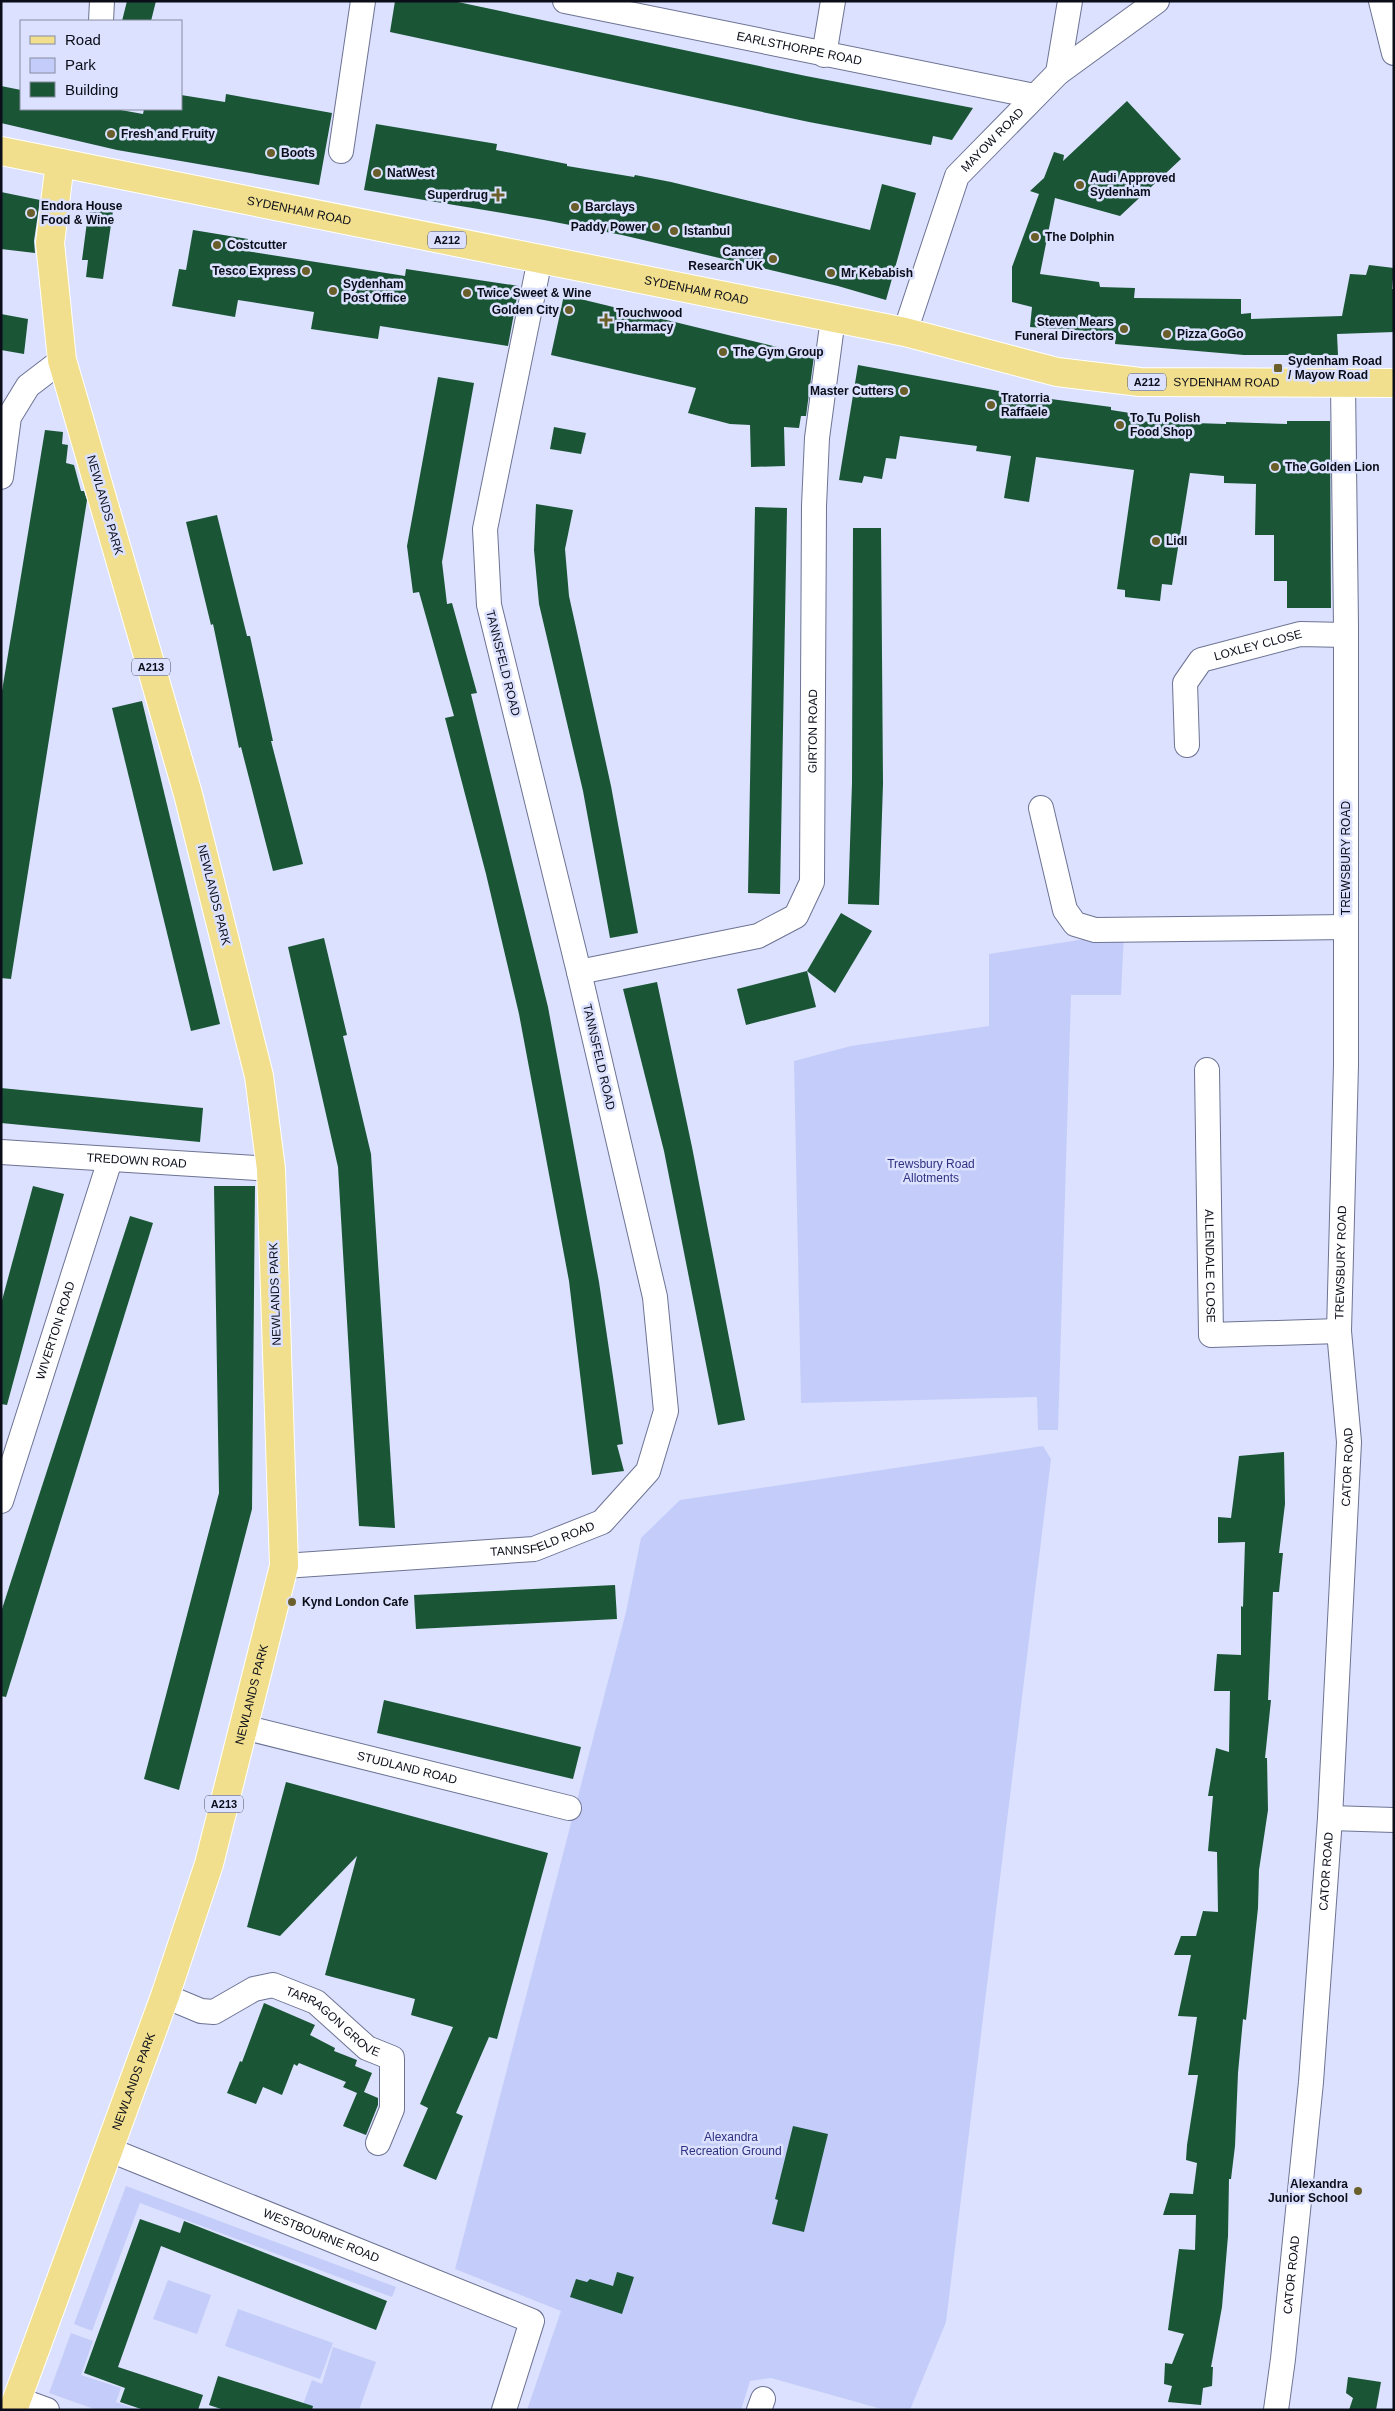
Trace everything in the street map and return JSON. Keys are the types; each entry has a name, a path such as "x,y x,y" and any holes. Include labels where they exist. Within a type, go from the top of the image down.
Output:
{"main road":[{"name":"SYDENHAM ROAD","path":"1,151 906,332 1057,372 1140,382 1394,383"},
{"name":"NEWLANDS PARK","path":"15,2404 110,2150 165,1996 208,1864 284,1566 272,1169 259,1076 188,794 62,360 50,242 60,163"}],"street":[{"path":"101,20 102,1"},
{"path":"341,151 363,1"},
{"name":"EARLSTHORPE ROAD","path":"565,1 599,5 824,55 1034,96"},
{"path":"824,55 832,1"},
{"path":"1058,73 1070,1"},
{"name":"MAYOW ROAD","path":"906,332 957,176 1058,73 1157,1"},
{"path":"1380,1 1394,53"},
{"name":"TANNSFELD ROAD","path":"284,1566 534,1549 602,1522 648,1470 666,1411 655,1297 579,972 489,605 485,529 540,259"},
{"name":"GIRTON ROAD","path":"579,972 758,936 796,916 812,882 814,506 817,438 833,318"},
{"path":"1,477 9,418 28,386 62,360"},
{"name":"TREWSBURY ROAD","path":"1338,1331 1346,1064 1346,635 1343,384"},
{"name":"LOXLEY CLOSE","path":"1187,746 1185,683 1201,660 1300,634 1346,635"},
{"path":"1041,808 1065,910 1075,924 1095,930 1346,927"},
{"name":"ALLENDALE CLOSE","path":"1207,1070 1211,1335 1338,1331"},
{"name":"TREDOWN ROAD","path":"1,1152 272,1169"},
{"name":"WIVERTON ROAD","path":"1,1501 110,1160"},
{"name":"CATOR ROAD","path":"1276,2410 1283,2359 1311,2082 1330,1818 1349,1430 1338,1331"},
{"name":"STUDLAND ROAD","path":"243,1727 569,1808"},
{"path":"1330,1818 1394,1820"},
{"name":"TARRAGON GROVE","path":"165,1996 201,2011 214,2012 254,1989 273,1985 316,2002 367,2048 392,2058 392,2109 378,2143"},
{"name":"WESTBOURNE ROAD","path":"110,2150 519,2314 532,2322 504,2410"},
{"path":"15,2404 46,2410"}],"green space":[{"name":"Trewsbury Road Allotments","path":"1124,933 1121,995 1071,995 1058,1430 1038,1430 1037,1397 801,1403 794,1061 851,1046 989,1026 989,954"},
{"name":"Alexandra Recreation Ground","path":"1043,1446 1051,1459 946,2322 910,2410 885,2410 771,2378 750,2381 741,2410 527,2410 561,2311 455,2269 626,1612 641,1538 680,1500"},
{"path":"126,2186 396,2287 392,2297 140,2203 92,2331 74,2324"},
{"path":"168,2280 211,2295 197,2334 153,2319"},
{"path":"238,2309 333,2343 320,2379 225,2346"},
{"path":"71,2333 93,2341 81,2375 121,2388 116,2402 138,2410 97,2410 49,2393"},
{"path":"333,2347 376,2362 359,2410 301,2410 312,2380 322,2384"}],"building":[{"path":"127,1 156,1 151,20 122,20"},
{"path":"395,1 453,1 806,76 973,108 952,140 933,136 931,145 809,122 390,32"},
{"path":"1,86 20,90 20,110 121,110 143,114 144,110 182,110 182,95 225,102 226,94 332,113 319,185 117,150 1,123"},
{"path":"1127,101 1181,159 1120,216 1055,198 1040,274 1099,282 1100,287 1135,288 1134,298 1241,299 1241,314 1251,313 1251,319 1342,316 1350,274 1366,275 1369,265 1394,268 1392,289 1394,289 1394,332 1337,334 1338,355 1244,355 1115,344 1116,333 1030,327 1032,307 1012,302 1012,267 1039,194 1030,191 1044,178 1054,152 1064,155 1063,161"},
{"path":"376,124 497,144 496,150 567,164 567,166 671,182 870,230 882,184 916,193 886,300 838,286 622,235 364,190"},
{"path":"1,192 40,200 34,241 35,253 1,249"},
{"path":"96,208 113,211 103,279 86,277 88,260 82,260 88,214"},
{"path":"193,230 248,239 246,251 405,276 406,269 519,286 508,346 380,326 378,339 311,329 314,312 238,300 235,317 172,306 179,269 186,270"},
{"path":"564,295 814,356 806,416 801,416 799,428 784,427 785,466 751,467 750,425 730,424 688,413 696,388 551,355"},
{"path":"1,314 28,319 24,354 1,350"},
{"path":"858,365 1021,395 1111,407 1111,410 1130,413 1129,421 1287,424 1287,421 1330,421 1331,608 1287,608 1287,581 1274,581 1274,535 1255,535 1256,484 1224,483 1224,476 1190,473 1172,585 1162,584 1160,601 1125,597 1125,590 1117,589 1134,470 1036,457 1029,502 1004,498 1011,456 976,451 977,446 900,436 896,459 886,458 882,479 864,476 862,483 839,480"},
{"path":"438,377 474,383 442,562 447,604 452,603 477,693 471,694 548,1007 599,1282 623,1444 617,1445 624,1471 592,1475 569,1281 519,1014 486,874 445,718 454,716 419,592 413,593 407,546"},
{"path":"554,427 586,433 581,454 550,449"},
{"path":"45,430 63,432 62,444 68,445 66,463 74,465 81,491 84,491 87,500 11,979 1,978 1,697"},
{"path":"536,504 573,510 565,549 569,596 611,786 638,933 610,938 583,791 539,604 534,550"},
{"path":"755,507 787,508 780,894 748,893"},
{"path":"217,515 247,636 250,636 273,741 271,741 303,864 273,871 241,747 239,748 213,624 211,625 186,522"},
{"path":"853,528 881,528 883,784 879,905 848,904 852,783"},
{"path":"142,701 220,1024 191,1031 112,708"},
{"path":"841,913 872,931 835,993 807,971"},
{"path":"324,938 347,1035 343,1036 371,1154 395,1528 359,1526 338,1167 288,947"},
{"path":"807,971 816,1007 746,1025 737,989"},
{"path":"657,982 692,1147 745,1420 718,1425 664,1151 623,989"},
{"path":"1,1088 203,1108 200,1142 1,1123"},
{"path":"33,1186 64,1194 7,1405 1,1404 1,1304"},
{"path":"214,1186 255,1186 252,1509 179,1790 144,1779 219,1493"},
{"path":"130,1216 153,1223 6,1697 1,1696 1,1612"},
{"path":"1284,1452 1285,1504 1279,1553 1283,1553 1279,1592 1273,1592 1268,1700 1271,1700 1265,1758 1267,1758 1268,1810 1259,1870 1258,1908 1246,2020 1243,2019 1238,2073 1235,2146 1231,2179 1229,2179 1228,2236 1222,2307 1211,2367 1213,2367 1212,2386 1203,2388 1201,2405 1168,2402 1172,2386 1164,2384 1165,2363 1172,2364 1184,2334 1168,2330 1179,2249 1195,2250 1196,2215 1163,2215 1170,2193 1193,2194 1197,2163 1186,2160 1198,2075 1188,2075 1197,2017 1178,2016 1191,1955 1174,1955 1181,1936 1196,1936 1203,1911 1218,1912 1217,1852 1208,1851 1213,1796 1208,1796 1216,1748 1229,1752 1230,1691 1214,1691 1217,1654 1241,1655 1241,1606 1243,1607 1245,1542 1218,1543 1218,1517 1231,1518 1239,1456"},
{"path":"615,1585 617,1619 416,1629 414,1595"},
{"path":"384,1700 581,1747 573,1779 377,1733"},
{"path":"286,1782 548,1853 497,2039 489,2037 456,2113 463,2116 436,2180 403,2166 428,2108 420,2104 453,2027 411,2015 415,1999 325,1975 357,1856 280,1936 247,1927"},
{"path":"264,2003 315,2025 310,2035 335,2048 334,2051 357,2060 355,2066 372,2073 364,2092 378,2098 378,2105 366,2135 343,2126 357,2093 343,2087 346,2082 299,2063 297,2066 294,2064 282,2095 263,2087 256,2104 227,2093 240,2061 242,2062"},
{"path":"793,2126 828,2134 804,2232 772,2224 778,2200 775,2199"},
{"path":"140,2219 180,2233 184,2221 387,2301 376,2330 161,2246 118,2367 203,2395 198,2410 144,2410 120,2402 125,2388 84,2373"},
{"path":"617,2272 634,2277 622,2314 570,2297 576,2279 587,2282 590,2279 613,2286"},
{"path":"218,2376 313,2406 312,2410 224,2410 209,2405"},
{"path":"1348,2377 1381,2382 1376,2410 1349,2410 1353,2398 1346,2393"}],"place":[{"name":"Fresh and Fruity","path":"111,134"},
{"name":"Boots","path":"271,153"},
{"name":"NatWest","path":"377,173"},
{"name":"Audi Approved Sydenham","path":"1080,185"},
{"name":"Superdrug","path":"498,195"},
{"name":"Barclays","path":"575,207"},
{"name":"Endora House Food & Wine","path":"31,213"},
{"name":"Paddy Power","path":"656,227"},
{"name":"Istanbul","path":"674,231"},
{"name":"The Dolphin","path":"1035,237"},
{"name":"Costcutter","path":"217,245"},
{"name":"Cancer Research UK","path":"773,259"},
{"name":"Tesco Express","path":"306,271"},
{"name":"Mr Kebabish","path":"831,273"},
{"name":"Sydenham Post Office","path":"333,291"},
{"name":"Twice Sweet & Wine","path":"467,293"},
{"name":"Golden City","path":"569,310"},
{"name":"Touchwood Pharmacy","path":"606,320"},
{"name":"Steven Mears Funeral Directors","path":"1124,329"},
{"name":"Pizza GoGo","path":"1167,334"},
{"name":"The Gym Group","path":"723,352"},
{"name":"Sydenham Road / Mayow Road","path":"1278,368"},
{"name":"Master Cutters","path":"904,391"},
{"name":"Tratorria Raffaele","path":"991,405"},
{"name":"To Tu Polish Food Shop","path":"1120,425"},
{"name":"The Golden Lion","path":"1275,467"},
{"name":"Lidl","path":"1156,541"},
{"name":"Kynd London Cafe","path":"292,1602"},
{"name":"Alexandra Junior School","path":"1358,2191"}]}
